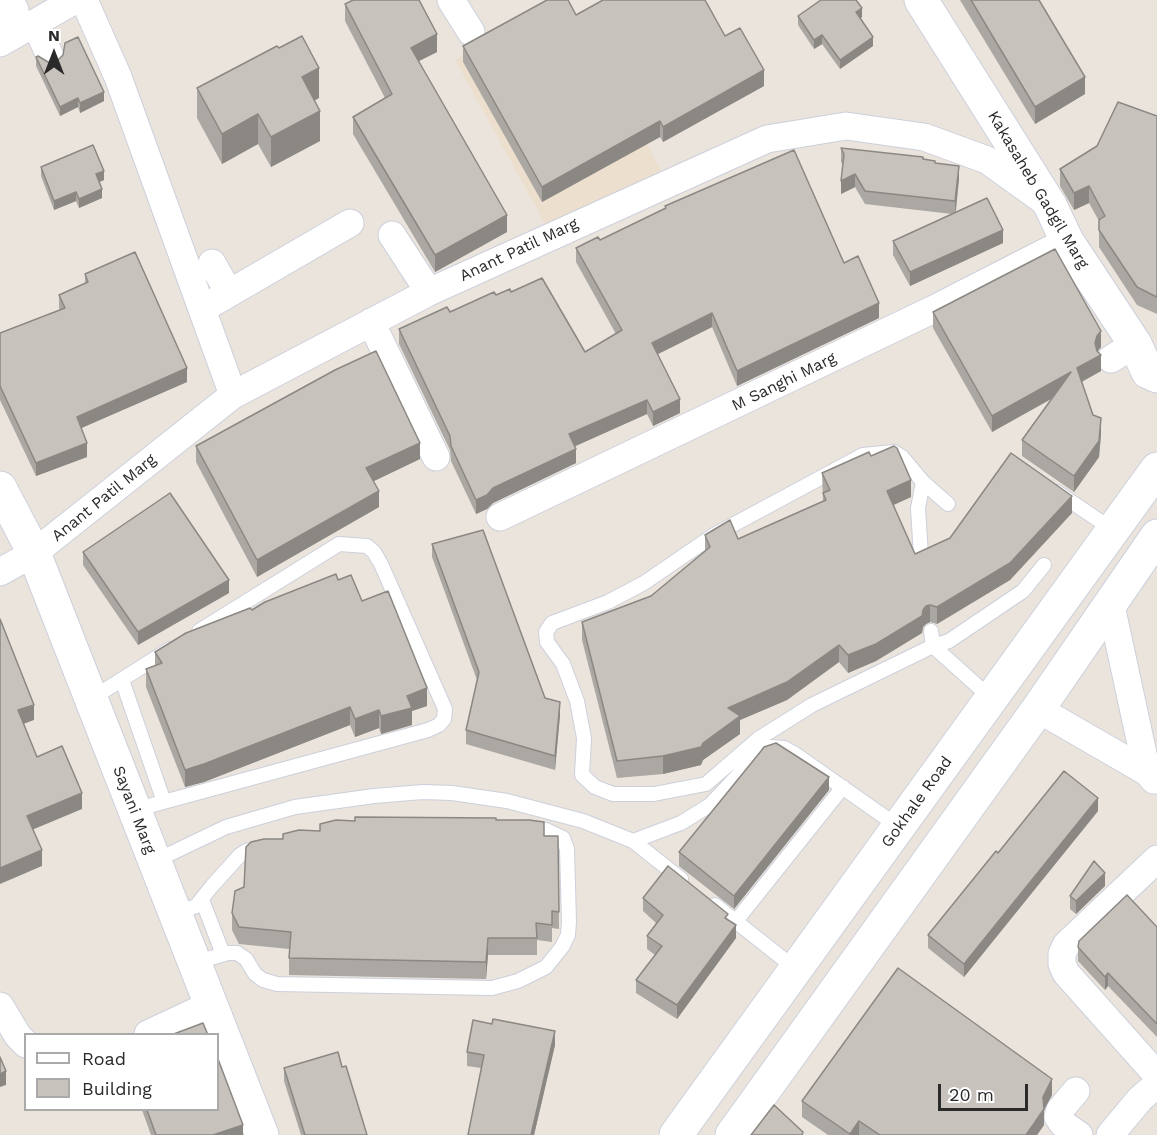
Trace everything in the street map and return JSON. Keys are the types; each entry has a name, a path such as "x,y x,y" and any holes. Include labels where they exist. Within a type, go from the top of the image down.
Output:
{"main road":[{"name":"Kakasaheb Gadgil Marg","path":"921,0 1050,205 1067,241 1148,372 1157,376"},
{"name":"Gokhale Road","path":"676,1135 1157,469"},
{"name":"Sayani Marg","path":"0,488 34,553 91,699 149,806 154,861 188,907 208,959 210,1005 262,1135"},
{"path":"732,1135 1038,709 1157,536"}],"street":[{"path":"0,25 11,19 15,10 9,0"},
{"path":"0,43 75,0"},
{"path":"84,0 110,82 202,309 233,395"},
{"path":"451,0 471,32"},
{"path":"35,23 50,56"},
{"name":"Anant Patil Marg","path":"0,572 34,553 233,395 429,292 767,139 846,126 924,137 987,160 1050,205"},
{"path":"202,309 350,224"},
{"path":"393,235 429,292"},
{"name":"M Sanghi Marg","path":"500,517 937,316 1067,241"},
{"path":"212,263 229,293"},
{"path":"371,322 436,457"},
{"path":"1110,602 1152,777"},
{"path":"1038,709 1152,777"},
{"path":"1157,859 1066,945 1062,954 1062,964 1066,974 1157,1076"},
{"path":"152,1033 210,1005"},
{"path":"0,1006 24,1042"},
{"path":"1110,1135 1140,1099 1157,1084"},
{"path":"1076,1091 1060,1110 1058,1117 1062,1124 1079,1135"}],"lane":[{"path":"948,504 922,482 902,457 894,452 863,455 714,535 644,584 608,603 552,622 546,632 547,642 563,664 577,701 584,738 582,775 595,787 613,794 654,794 706,784 758,739 812,705 949,640 1023,591 1044,566"},
{"path":"921,556 918,508 922,482"},
{"path":"1042,482 1113,530"},
{"path":"91,699 339,544 367,546 374,552 445,709 444,719 439,725 428,730 149,806 122,680"},
{"path":"931,631 933,646 992,699"},
{"path":"633,841 681,823 710,805 759,753 771,747 784,748 795,754 899,827"},
{"path":"736,921 843,787"},
{"path":"154,861 226,827 295,807 374,796 423,792 452,793 507,801 584,821 633,841 689,885"},
{"path":"208,959 237,953 246,959 255,974 263,981 277,984 492,988 518,981 546,968 568,935 567,849 563,838 546,830 511,826"},
{"path":"188,907 212,886 240,855 246,851 278,843"},
{"path":"708,900 796,969"}],"shaded area":[{"path":"562,0 567,0 661,170 549,231 455,60"}],"building":[{"path":"353,0 419,0 437,34 411,48 507,215 435,255 353,117 392,94 345,4"},
{"path":"547,0 568,0 576,15 603,0 705,0 725,36 740,28 764,70 663,127 660,121 542,187 463,46"},
{"path":"821,0 856,0 862,8 856,12 873,37 840,60 822,35 814,40 798,16"},
{"path":"971,0 1039,0 1085,77 1035,107"},
{"path":"302,36 319,68 302,77 320,111 271,137 258,114 222,134 197,88 277,46 279,48"},
{"path":"78,37 104,92 80,103 78,98 60,107 36,57 48,62 57,61 63,55 65,43"},
{"path":"1118,102 1157,116 1157,297 1137,287 1099,230 1099,220 1105,216 1089,186 1074,193 1060,169 1097,146"},
{"path":"93,145 104,171 96,174 102,189 79,199 76,192 54,201 41,167"},
{"path":"841,148 923,157 935,163 959,166 955,201 865,191 855,174 841,181 844,154"},
{"path":"794,150 844,263 858,256 879,303 737,371 712,313 652,343 680,399 653,412 647,400 569,434 576,449 493,488 487,495 476,500 451,446 450,436 399,329 447,307 450,312 494,292 496,295 510,289 511,292 542,278 585,352 622,330 576,248 598,237 600,240 666,208 665,206"},
{"path":"987,198 1003,230 910,272 893,241"},
{"path":"1055,249 1101,331 1095,343 1101,355 1077,368 1093,415 1101,418 1099,441 1074,476 1022,440 1071,372 992,416 933,312"},
{"path":"135,252 187,368 77,417 87,443 36,463 0,386 0,333 65,308 59,295 88,282 85,274"},
{"path":"376,351 420,443 366,468 379,491 257,560 196,446 335,370"},
{"path":"894,446 911,480 887,491 915,554 950,538 1011,453 1072,496 1010,563 937,607 926,606 922,616 876,644 848,655 839,645 787,682 728,708 740,716 703,743 701,747 663,756 617,761 582,622 651,596 710,547 705,535 730,520 738,539 826,500 823,493 830,490 822,473 869,452 871,456"},
{"path":"170,493 229,580 138,632 83,552"},
{"path":"483,530 545,698 560,702 555,756 466,730 479,672 432,544"},
{"path":"336,574 338,580 351,575 362,601 388,591 427,688 407,696 412,708 381,716 379,710 355,719 350,707 185,770 146,669 162,663 155,652 186,633 250,608 252,610 265,602"},
{"path":"0,619 34,705 18,710 37,757 62,746 82,793 27,816 42,850 0,868"},
{"path":"776,743 829,777 734,896 679,852 764,747"},
{"path":"1064,771 1098,798 964,964 928,935"},
{"path":"355,817 496,818 496,820 544,822 544,836 558,836 559,912 552,911 552,925 536,923 537,938 488,938 486,962 289,958 291,932 239,927 232,913 235,891 244,887 246,847 251,842 283,839 283,834 299,830 320,831 320,824 336,820 355,821"},
{"path":"1094,861 1105,873 1076,901 1070,896"},
{"path":"668,866 728,914 725,918 736,925 677,1005 636,980 662,946 647,936 663,915 643,898"},
{"path":"1127,895 1157,927 1157,1024 1108,973 1105,977 1078,947 1079,941"},
{"path":"898,968 1052,1079 1043,1097 1044,1109 1026,1135 880,1135 859,1121 850,1134 802,1101"},
{"path":"493,1019 555,1031 531,1135 468,1135 484,1055 467,1052 473,1020 492,1024"},
{"path":"203,1023 207,1033 176,1033"},
{"path":"338,1052 342,1067 346,1066 367,1135 305,1135 284,1068"},
{"path":"0,1057 6,1071 0,1074"},
{"path":"219,1062 243,1125 213,1135 156,1135 147,1111 219,1111"},
{"path":"774,1105 803,1132 802,1135 751,1135"}]}
